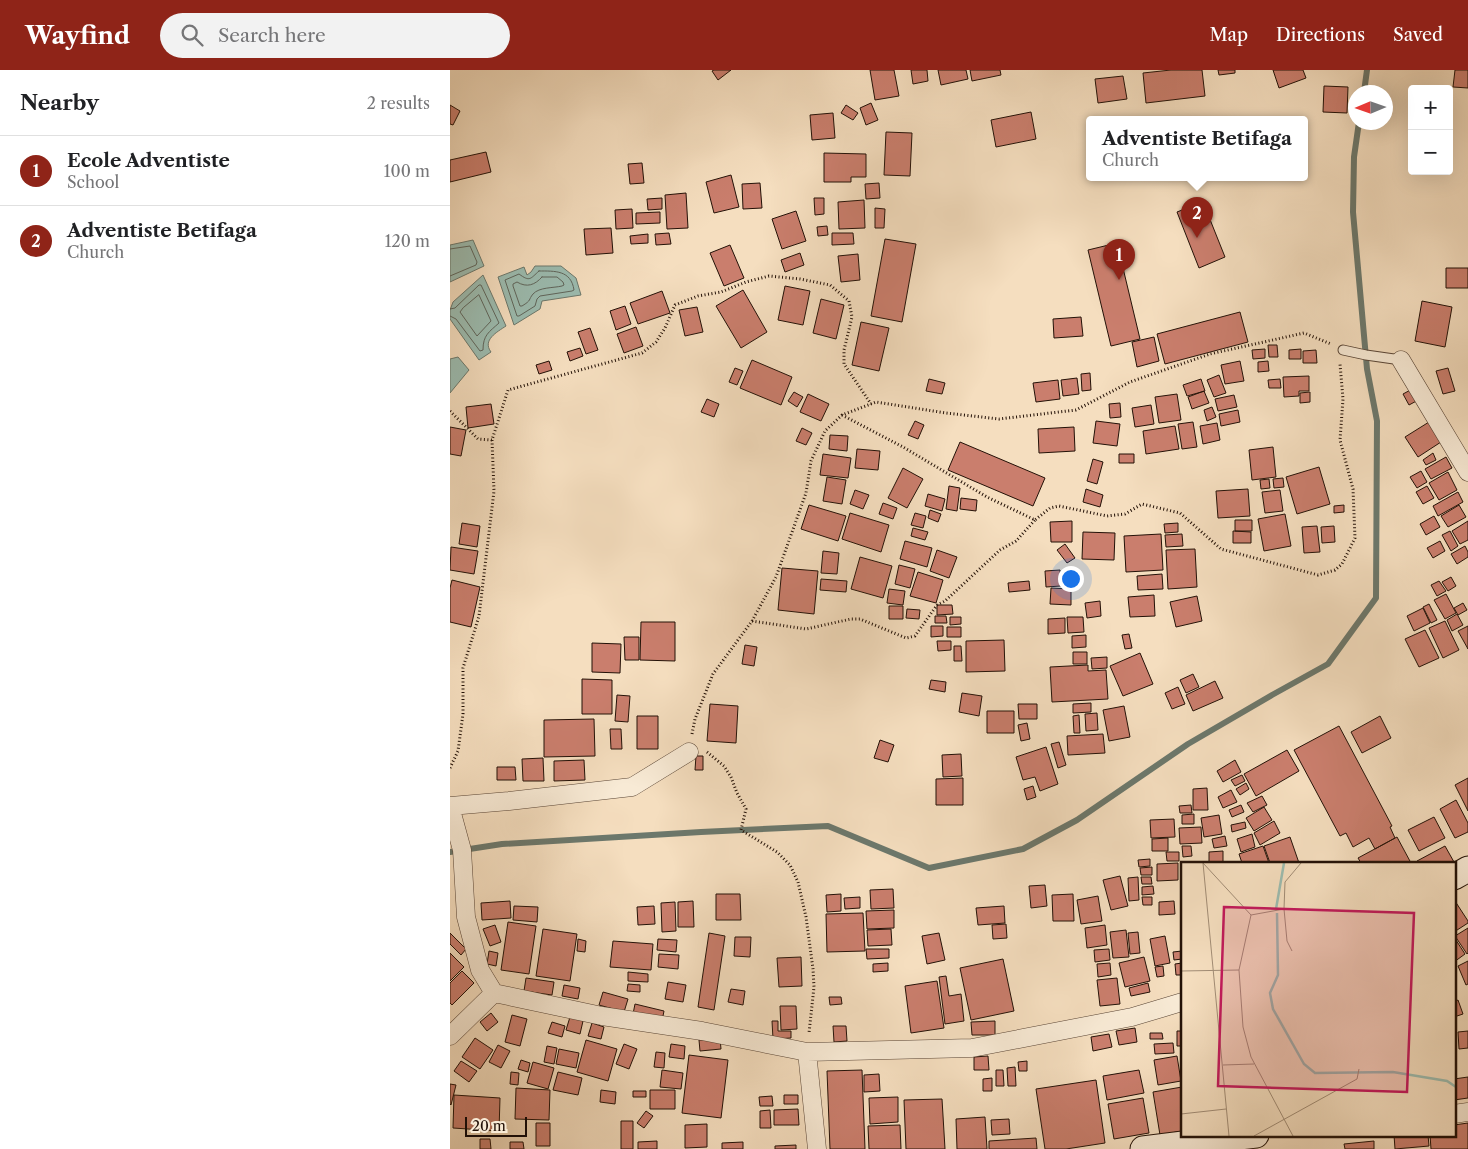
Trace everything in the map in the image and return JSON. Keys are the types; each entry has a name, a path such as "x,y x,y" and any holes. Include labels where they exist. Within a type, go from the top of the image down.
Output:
{"street":[{"path":"1401,360 1468,472"},
{"path":"689,752 632,787 450,806 462,850 466,917 480,970 494,993 602,1016 702,1031 807,1052 972,1048 1132,1017 1181,1002"},
{"path":"1456,876 1468,869"},
{"path":"450,1036 494,993"},
{"path":"807,1052 817,1149"},
{"path":"1143,1149 1248,1136"}],"lane":[{"path":"1343,350 1401,360"}],"path":[{"path":"450,768 458,750 463,714 462,668 479,616 494,491 492,440 508,390 642,353 656,342 666,328 676,305 698,296 721,292 746,282 769,276 830,284 849,301 852,317 844,350 844,364 870,404"},
{"path":"689,752 695,719 713,674 752,621 776,578 806,493 811,461 825,431 842,416 876,402 999,419 1076,410 1130,382 1210,354 1304,333 1343,350 1340,364 1343,399 1340,440 1353,489 1355,538 1342,564 1335,570 1318,575 1221,549 1180,513 1142,504 1125,514 1107,516 1059,506 1050,508 1035,520 1016,541 1000,550 945,601 937,605 915,636 906,638 860,619 851,619 806,629 752,621"},
{"path":"450,412 478,439 492,440"},
{"path":"842,416 903,447 987,497 1035,520"},
{"path":"689,752 698,746 724,766 746,809 741,830 776,852 790,865 798,882 806,917 813,968 814,987 807,1052"}],"water":[{"path":"473,240 484,266 450,282 450,245"},
{"path":"535,266 561,266 576,278 581,295 542,301 540,309 514,325 498,277 524,267 527,275"},
{"path":"483,275 506,326 489,340 488,344 491,352 479,360 450,319 450,310 453,302"},
{"path":"458,357 469,370 450,393 450,359"}],"building":[{"path":"731,70 718,80 712,71"},
{"path":"870,70 894,70 899,96 875,100"},
{"path":"911,70 927,70 928,81 913,84"},
{"path":"938,70 966,70 968,79 941,85"},
{"path":"970,70 1000,70 1001,75 972,81"},
{"path":"1171,70 1202,70 1205,96 1146,103 1143,73"},
{"path":"1218,70 1235,70 1235,73 1219,75"},
{"path":"1273,70 1303,70 1306,78 1279,88"},
{"path":"1455,70 1468,70 1468,88 1453,87"},
{"path":"1123,76 1127,99 1098,103 1095,79"},
{"path":"1324,86 1348,87 1347,113 1323,112"},
{"path":"871,103 878,120 866,125 860,108"},
{"path":"450,105 460,111 453,125 450,124"},
{"path":"846,105 858,113 853,120 841,113"},
{"path":"1031,112 1036,139 996,147 991,120"},
{"path":"833,113 835,138 812,140 810,115"},
{"path":"886,132 912,133 910,176 884,175"},
{"path":"486,152 491,172 450,182 450,160"},
{"path":"824,153 866,154 866,177 851,177 851,182 824,182"},
{"path":"642,163 644,183 630,184 628,164"},
{"path":"731,175 739,207 714,213 706,182"},
{"path":"760,183 762,208 743,209 742,184"},
{"path":"879,183 880,198 866,199 865,184"},
{"path":"686,193 688,228 667,229 665,195"},
{"path":"662,198 662,209 648,210 647,199"},
{"path":"814,198 824,198 824,214 815,215"},
{"path":"864,200 865,228 839,229 838,202"},
{"path":"1203,202 1225,257 1199,268 1177,212"},
{"path":"875,208 885,209 884,228 875,228"},
{"path":"632,209 633,228 616,229 615,210"},
{"path":"796,211 806,241 782,249 772,219"},
{"path":"660,212 660,223 636,224 636,213"},
{"path":"827,226 828,235 818,236 817,227"},
{"path":"611,228 613,253 586,255 584,229"},
{"path":"669,233 671,244 656,245 655,234"},
{"path":"832,233 853,233 854,244 832,245"},
{"path":"648,234 648,243 631,244 630,236"},
{"path":"885,239 916,244 902,322 871,316"},
{"path":"1117,243 1140,339 1111,346 1088,250"},
{"path":"730,245 744,278 724,286 710,253"},
{"path":"800,253 804,265 785,272 781,260"},
{"path":"858,254 860,280 841,282 838,256"},
{"path":"1446,268 1468,268 1468,288 1446,288"},
{"path":"785,286 810,291 803,325 778,320"},
{"path":"743,290 767,332 741,348 716,306"},
{"path":"662,291 670,313 638,324 630,303"},
{"path":"821,299 844,305 836,339 813,333"},
{"path":"1422,301 1452,307 1445,347 1415,341"},
{"path":"625,306 631,324 616,330 610,311"},
{"path":"697,307 703,332 685,336 679,310"},
{"path":"1240,312 1248,342 1165,364 1157,334"},
{"path":"1081,317 1083,336 1054,338 1053,319"},
{"path":"861,322 889,328 879,371 852,365"},
{"path":"636,327 643,346 624,353 617,334"},
{"path":"590,328 598,350 586,354 578,332"},
{"path":"1154,337 1159,361 1137,367 1132,342"},
{"path":"1268,345 1277,345 1278,357 1269,357"},
{"path":"580,348 583,356 570,361 567,352"},
{"path":"1265,349 1265,358 1253,359 1252,350"},
{"path":"1301,349 1301,359 1289,359 1289,350"},
{"path":"1316,350 1317,363 1303,363 1303,351"},
{"path":"752,360 792,377 781,405 740,388"},
{"path":"549,361 552,370 539,374 536,365"},
{"path":"1240,361 1244,381 1225,384 1221,365"},
{"path":"1268,361 1269,371 1258,372 1258,362"},
{"path":"735,368 743,371 737,385 729,382"},
{"path":"1448,368 1455,391 1443,394 1436,371"},
{"path":"1090,373 1091,390 1082,391 1081,374"},
{"path":"1219,375 1226,393 1214,397 1207,380"},
{"path":"1309,376 1309,391 1299,391 1299,396 1284,397 1283,377"},
{"path":"1077,378 1079,394 1063,396 1061,380"},
{"path":"929,379 945,383 942,394 926,391"},
{"path":"1201,379 1205,391 1187,396 1183,385"},
{"path":"1280,379 1281,388 1269,388 1268,380"},
{"path":"1058,380 1060,399 1036,402 1033,383"},
{"path":"1416,387 1422,398 1409,405 1403,394"},
{"path":"1204,391 1209,403 1192,409 1188,397"},
{"path":"794,392 803,397 797,407 788,401"},
{"path":"1310,392 1310,402 1300,403 1300,393"},
{"path":"808,394 829,404 821,421 800,412"},
{"path":"1177,394 1181,420 1159,423 1155,397"},
{"path":"1234,395 1237,407 1218,411 1215,399"},
{"path":"707,399 719,404 714,417 701,412"},
{"path":"1120,403 1121,417 1110,418 1109,404"},
{"path":"491,404 494,424 468,428 466,407"},
{"path":"1151,405 1154,424 1135,427 1132,408"},
{"path":"1212,407 1216,417 1207,421 1204,410"},
{"path":"1238,410 1240,422 1221,426 1219,414"},
{"path":"915,421 924,425 918,439 908,435"},
{"path":"1096,421 1120,424 1117,446 1093,443"},
{"path":"1193,422 1197,447 1182,449 1178,424"},
{"path":"1429,422 1441,442 1418,457 1405,437"},
{"path":"1217,423 1220,440 1203,444 1200,426"},
{"path":"1175,426 1179,449 1146,454 1143,431"},
{"path":"450,427 466,430 461,456 450,454"},
{"path":"1074,427 1075,451 1039,453 1038,429"},
{"path":"802,428 812,433 806,445 796,441"},
{"path":"830,435 848,436 847,451 829,449"},
{"path":"960,442 1045,478 1033,506 948,470"},
{"path":"1273,447 1276,477 1252,480 1249,450"},
{"path":"857,449 880,451 878,470 855,468"},
{"path":"1433,453 1436,460 1426,465 1423,460"},
{"path":"823,454 851,458 848,478 820,475"},
{"path":"1119,454 1134,454 1134,463 1119,463"},
{"path":"1446,457 1452,468 1431,479 1425,469"},
{"path":"1093,459 1103,462 1097,484 1087,481"},
{"path":"1319,467 1330,504 1297,514 1286,477"},
{"path":"903,468 923,479 907,508 888,498"},
{"path":"1421,471 1427,482 1417,488 1410,477"},
{"path":"1448,472 1457,490 1439,500 1429,483"},
{"path":"827,477 846,480 842,504 823,501"},
{"path":"1283,478 1284,487 1274,488 1273,479"},
{"path":"1269,479 1270,488 1261,489 1260,480"},
{"path":"949,486 960,488 957,511 946,509"},
{"path":"1427,486 1434,498 1423,504 1416,492"},
{"path":"1086,489 1103,495 1100,507 1083,502"},
{"path":"1248,489 1250,516 1218,518 1216,491"},
{"path":"855,490 869,495 863,509 850,504"},
{"path":"1280,490 1283,511 1265,513 1262,492"},
{"path":"1458,492 1463,502 1438,516 1433,506"},
{"path":"928,494 945,499 942,511 925,506"},
{"path":"961,498 977,500 976,511 960,509"},
{"path":"883,503 897,508 893,519 879,514"},
{"path":"809,505 846,516 838,541 801,529"},
{"path":"1344,505 1344,512 1334,513 1334,506"},
{"path":"1459,505 1466,517 1448,527 1441,516"},
{"path":"930,510 941,514 938,522 928,518"},
{"path":"850,513 889,525 881,552 842,539"},
{"path":"915,513 926,516 923,528 911,525"},
{"path":"1285,514 1291,546 1264,551 1258,519"},
{"path":"1434,516 1440,527 1426,535 1420,524"},
{"path":"1235,520 1252,520 1252,531 1235,531"},
{"path":"1072,521 1072,542 1051,542 1050,522"},
{"path":"1468,521 1468,540 1460,544 1452,531"},
{"path":"462,523 480,526 477,547 459,544"},
{"path":"1178,523 1178,532 1165,533 1164,524"},
{"path":"1317,526 1320,552 1304,553 1302,527"},
{"path":"1334,526 1335,542 1322,543 1321,527"},
{"path":"913,528 928,532 925,540 911,536"},
{"path":"1233,531 1251,532 1251,543 1233,543"},
{"path":"1450,531 1458,546 1451,551 1442,535"},
{"path":"1083,532 1115,533 1114,560 1082,559"},
{"path":"1161,534 1163,570 1126,572 1124,536"},
{"path":"1182,534 1183,546 1166,547 1165,535"},
{"path":"905,541 932,548 927,567 900,559"},
{"path":"1440,541 1445,551 1433,558 1427,548"},
{"path":"1065,544 1075,558 1067,563 1057,550"},
{"path":"1465,546 1468,557 1457,564 1451,554"},
{"path":"451,547 478,551 474,574 450,570"},
{"path":"1195,549 1197,587 1168,589 1166,550"},
{"path":"937,550 957,557 949,578 930,571"},
{"path":"823,551 839,553 837,574 821,573"},
{"path":"860,557 892,566 883,598 851,589"},
{"path":"899,565 915,569 910,588 895,584"},
{"path":"782,568 818,571 814,614 778,610"},
{"path":"1060,570 1061,586 1046,587 1045,571"},
{"path":"918,572 943,580 936,603 910,596"},
{"path":"1162,574 1163,589 1138,590 1137,576"},
{"path":"1451,577 1456,586 1448,591 1442,582"},
{"path":"821,579 847,581 846,592 820,590"},
{"path":"452,580 480,587 471,627 450,622 450,588"},
{"path":"1029,581 1030,590 1009,592 1008,583"},
{"path":"1439,581 1446,591 1437,596 1431,585"},
{"path":"1051,588 1071,589 1071,605 1050,604"},
{"path":"889,589 905,591 903,605 887,603"},
{"path":"1446,594 1456,613 1445,619 1434,600"},
{"path":"1154,595 1155,616 1130,617 1128,597"},
{"path":"1197,596 1202,621 1176,627 1170,602"},
{"path":"1100,601 1101,616 1087,618 1085,603"},
{"path":"1463,603 1467,610 1458,615 1454,608"},
{"path":"1429,604 1437,620 1431,623 1423,607"},
{"path":"937,605 952,605 953,614 937,615"},
{"path":"889,606 903,606 903,619 889,619"},
{"path":"1423,608 1430,623 1414,631 1407,616"},
{"path":"907,609 920,610 919,619 906,618"},
{"path":"1457,614 1463,625 1452,631 1447,620"},
{"path":"935,616 946,616 947,623 935,623"},
{"path":"950,617 961,617 961,624 950,625"},
{"path":"1067,617 1083,617 1084,632 1068,633"},
{"path":"1065,618 1065,633 1048,634 1048,619"},
{"path":"1445,621 1459,650 1443,658 1429,628"},
{"path":"641,622 675,622 675,661 640,660"},
{"path":"931,626 943,626 943,636 931,637"},
{"path":"1468,626 1468,649 1458,631"},
{"path":"947,627 961,627 961,637 947,637"},
{"path":"1425,630 1439,658 1419,667 1405,639"},
{"path":"1129,634 1132,648 1125,649 1122,635"},
{"path":"1086,635 1086,647 1072,648 1072,636"},
{"path":"624,637 639,637 639,660 625,660"},
{"path":"1004,640 1005,671 966,672 966,641"},
{"path":"937,641 951,641 951,650 938,651"},
{"path":"592,643 621,644 620,673 592,672"},
{"path":"745,645 757,647 754,666 742,664"},
{"path":"954,646 961,646 962,661 954,661"},
{"path":"1073,652 1087,652 1087,664 1073,664"},
{"path":"1140,653 1153,684 1123,696 1110,666"},
{"path":"1107,657 1107,668 1092,669 1091,658"},
{"path":"1088,665 1088,671 1106,670 1108,699 1052,702 1050,667"},
{"path":"1193,674 1199,687 1186,693 1180,680"},
{"path":"582,679 612,680 612,714 582,714"},
{"path":"931,680 946,682 945,692 929,689"},
{"path":"1215,681 1223,698 1193,711 1186,695"},
{"path":"1178,687 1185,704 1172,709 1165,693"},
{"path":"962,693 982,696 979,716 959,712"},
{"path":"617,695 630,696 628,722 615,721"},
{"path":"1091,703 1091,712 1073,713 1073,704"},
{"path":"710,704 738,706 736,743 707,741"},
{"path":"1018,704 1037,704 1037,719 1019,719"},
{"path":"1124,706 1130,737 1109,741 1103,710"},
{"path":"987,711 1014,711 1014,733 987,733"},
{"path":"1097,713 1098,730 1086,731 1085,714"},
{"path":"1079,715 1080,733 1074,733 1073,716"},
{"path":"637,716 658,716 658,749 637,749"},
{"path":"1380,716 1391,738 1362,753 1351,732"},
{"path":"594,719 595,756 544,757 544,720"},
{"path":"1027,723 1030,739 1021,741 1018,725"},
{"path":"1339,726 1392,826 1390,827 1395,838 1375,849 1369,838 1353,847 1346,833 1340,836 1294,750"},
{"path":"610,729 621,729 622,749 611,749"},
{"path":"1103,734 1105,753 1068,755 1067,736"},
{"path":"880,740 894,745 888,762 874,758"},
{"path":"1059,742 1066,765 1058,768 1051,744"},
{"path":"1046,747 1058,784 1040,791 1035,777 1023,780 1016,757"},
{"path":"1287,750 1299,771 1256,796 1244,774"},
{"path":"961,754 962,776 943,777 942,755"},
{"path":"696,756 703,756 703,770 695,770"},
{"path":"543,758 544,781 523,781 522,759"},
{"path":"584,760 585,780 554,781 554,761"},
{"path":"1235,760 1241,772 1223,782 1217,771"},
{"path":"497,767 515,767 516,780 497,780"},
{"path":"1242,775 1245,781 1235,786 1231,780"},
{"path":"963,778 963,805 936,805 936,779"},
{"path":"1468,778 1468,811 1455,785"},
{"path":"1246,783 1249,789 1240,795 1236,789"},
{"path":"1033,786 1036,797 1027,800 1024,789"},
{"path":"1207,788 1208,810 1193,810 1193,789"},
{"path":"1231,790 1237,802 1223,808 1218,797"},
{"path":"1262,796 1267,805 1253,812 1247,803"},
{"path":"1456,800 1468,823 1468,832 1455,838 1440,809"},
{"path":"1191,805 1192,813 1180,813 1179,806"},
{"path":"1241,805 1244,812 1232,817 1229,810"},
{"path":"1264,807 1272,820 1254,831 1246,818"},
{"path":"1194,814 1194,824 1182,824 1182,815"},
{"path":"1219,815 1222,834 1204,837 1201,818"},
{"path":"1434,817 1445,838 1419,851 1408,830"},
{"path":"1174,819 1175,837 1151,838 1150,820"},
{"path":"1274,821 1280,833 1260,845 1254,833"},
{"path":"1245,822 1246,828 1232,832 1231,825"},
{"path":"1201,827 1202,843 1180,844 1179,828"},
{"path":"1252,834 1255,847 1241,852 1237,839"},
{"path":"1225,836 1227,846 1214,848 1212,839"},
{"path":"1290,837 1299,862 1270,862 1264,846"},
{"path":"1397,837 1410,862 1360,862 1358,858"},
{"path":"1168,838 1168,851 1152,851 1152,839"},
{"path":"1182,846 1191,846 1192,856 1183,857"},
{"path":"1263,846 1269,862 1242,862 1239,854"},
{"path":"1445,846 1454,862 1418,862"},
{"path":"1223,851 1223,862 1209,862 1209,852"},
{"path":"1166,852 1179,852 1179,861 1167,861"},
{"path":"1150,859 1150,866 1139,867 1138,860"},
{"path":"1178,863 1178,880 1157,881 1157,864"},
{"path":"1152,867 1152,875 1141,875 1140,868"},
{"path":"1120,876 1128,906 1111,910 1103,880"},
{"path":"1138,877 1139,900 1129,901 1128,878"},
{"path":"1141,877 1151,877 1152,884 1142,884"},
{"path":"1045,885 1047,906 1031,908 1029,886"},
{"path":"1153,886 1154,894 1142,895 1142,887"},
{"path":"893,889 894,908 871,909 870,890"},
{"path":"716,894 740,894 741,920 716,920"},
{"path":"841,894 841,911 827,912 826,895"},
{"path":"1073,894 1074,921 1053,921 1052,895"},
{"path":"1098,896 1102,921 1081,924 1077,900"},
{"path":"860,897 860,908 845,909 844,898"},
{"path":"1142,897 1152,897 1152,905 1143,905"},
{"path":"510,901 511,918 482,920 481,903"},
{"path":"693,901 694,927 678,927 678,902"},
{"path":"1174,901 1175,914 1159,915 1159,902"},
{"path":"675,902 676,931 662,932 661,903"},
{"path":"1456,903 1468,921 1468,923 1456,931"},
{"path":"514,906 538,907 537,922 513,920"},
{"path":"654,906 655,924 638,925 637,907"},
{"path":"1004,906 1005,923 978,925 976,908"},
{"path":"894,910 894,928 867,929 866,911"},
{"path":"863,913 865,951 827,952 826,914"},
{"path":"508,922 536,926 529,974 501,970"},
{"path":"1006,924 1007,938 993,939 992,925"},
{"path":"495,925 501,942 490,946 483,929"},
{"path":"1105,925 1107,945 1087,948 1085,928"},
{"path":"1468,928 1467,954 1456,938 1456,935"},
{"path":"543,929 577,934 570,981 536,976"},
{"path":"891,929 892,945 868,946 867,930"},
{"path":"1126,930 1129,957 1113,958 1110,932"},
{"path":"1138,932 1140,953 1130,954 1128,933"},
{"path":"450,933 466,949 461,955 450,944"},
{"path":"709,933 725,936 714,1010 698,1007"},
{"path":"939,933 945,960 927,964 922,936"},
{"path":"1165,936 1170,963 1155,966 1150,939"},
{"path":"735,937 751,937 750,957 734,956"},
{"path":"578,939 586,941 585,952 577,951"},
{"path":"658,939 677,940 676,952 657,950"},
{"path":"1456,940 1465,954 1456,961"},
{"path":"613,941 653,944 651,970 610,967"},
{"path":"866,949 889,949 889,958 867,959"},
{"path":"1109,949 1110,960 1095,962 1094,950"},
{"path":"489,951 498,953 496,966 487,964"},
{"path":"1181,951 1181,959 1174,960 1173,952"},
{"path":"450,953 464,967 450,981"},
{"path":"659,954 679,955 678,969 658,967"},
{"path":"801,957 802,986 779,987 777,958"},
{"path":"1144,957 1150,981 1125,987 1119,963"},
{"path":"1003,959 1014,1011 971,1020 960,968"},
{"path":"1468,961 1468,984 1466,985 1458,966"},
{"path":"888,963 888,971 873,972 873,964"},
{"path":"1110,963 1111,975 1098,977 1097,964"},
{"path":"1181,963 1181,975 1176,975 1175,964"},
{"path":"1163,966 1164,976 1157,977 1155,967"},
{"path":"462,971 474,983 452,1005 450,1003 450,983"},
{"path":"628,972 648,974 648,982 628,981"},
{"path":"946,976 949,996 961,994 964,1021 945,1024 939,977"},
{"path":"526,978 554,982 552,995 524,991"},
{"path":"1117,978 1120,1004 1100,1006 1097,980"},
{"path":"937,981 944,1028 911,1033 905,986"},
{"path":"668,982 686,985 683,1002 665,999"},
{"path":"1148,983 1150,992 1131,996 1129,988"},
{"path":"628,984 640,985 640,992 627,991"},
{"path":"564,985 580,988 578,999 562,996"},
{"path":"731,989 745,991 743,1005 728,1002"},
{"path":"603,992 628,999 624,1012 599,1005"},
{"path":"829,997 841,997 842,1004 830,1005"},
{"path":"1458,1000 1463,1014 1456,1016 1456,1001"},
{"path":"635,1004 664,1011 662,1021 633,1014"},
{"path":"780,1006 796,1006 797,1029 781,1030"},
{"path":"491,1013 498,1022 487,1031 480,1022"},
{"path":"512,1015 527,1019 520,1046 505,1042"},
{"path":"570,1017 583,1021 580,1034 566,1030"},
{"path":"772,1021 778,1021 778,1031 791,1031 791,1038 773,1039"},
{"path":"995,1021 995,1035 972,1035 971,1022"},
{"path":"552,1022 565,1026 562,1037 548,1033"},
{"path":"592,1023 604,1027 601,1039 588,1036"},
{"path":"833,1026 846,1026 847,1041 834,1042"},
{"path":"1135,1028 1137,1042 1119,1045 1116,1031"},
{"path":"1177,1031 1181,1031 1181,1046 1177,1046"},
{"path":"1468,1031 1468,1048 1459,1049 1458,1032"},
{"path":"1150,1033 1162,1033 1163,1039 1150,1039"},
{"path":"1109,1034 1112,1047 1093,1051 1091,1037"},
{"path":"475,1038 493,1050 480,1069 462,1057"},
{"path":"720,1038 721,1049 700,1051 699,1040"},
{"path":"586,1040 617,1049 608,1081 577,1072"},
{"path":"1173,1043 1174,1053 1155,1054 1154,1044"},
{"path":"624,1044 637,1049 629,1069 616,1064"},
{"path":"671,1044 685,1046 684,1059 669,1057"},
{"path":"498,1045 510,1051 501,1068 489,1062"},
{"path":"547,1046 557,1048 554,1064 544,1062"},
{"path":"559,1049 579,1053 576,1068 556,1064"},
{"path":"656,1052 665,1053 664,1068 654,1067"},
{"path":"689,1055 728,1060 721,1118 682,1113"},
{"path":"988,1056 989,1070 974,1070 974,1057"},
{"path":"1177,1056 1181,1081 1158,1085 1154,1060"},
{"path":"521,1060 530,1063 528,1072 518,1069"},
{"path":"461,1061 477,1071 469,1082 454,1071"},
{"path":"1027,1061 1027,1071 1019,1071 1018,1062"},
{"path":"533,1062 554,1068 548,1089 527,1083"},
{"path":"1015,1067 1016,1086 1008,1086 1007,1068"},
{"path":"662,1070 683,1073 681,1089 660,1087"},
{"path":"862,1070 865,1149 830,1149 827,1071"},
{"path":"996,1070 1003,1070 1004,1086 996,1086"},
{"path":"1139,1070 1144,1093 1107,1100 1103,1076"},
{"path":"511,1072 519,1073 518,1085 510,1084"},
{"path":"558,1072 582,1078 578,1095 553,1090"},
{"path":"879,1074 880,1091 864,1092 864,1075"},
{"path":"1468,1077 1468,1098 1456,1100 1456,1079"},
{"path":"992,1078 992,1091 983,1091 983,1079"},
{"path":"1096,1080 1105,1143 1066,1149 1045,1149 1036,1089"},
{"path":"450,1084 456,1085 451,1105 450,1104"},
{"path":"1181,1087 1181,1131 1160,1135 1153,1092"},
{"path":"516,1088 550,1090 549,1120 515,1119"},
{"path":"601,1090 616,1092 615,1104 600,1102"},
{"path":"650,1090 675,1090 675,1109 650,1109"},
{"path":"633,1091 646,1091 646,1097 633,1097"},
{"path":"454,1095 500,1098 499,1131 453,1128"},
{"path":"784,1095 798,1095 798,1104 784,1104"},
{"path":"772,1096 773,1106 760,1106 759,1097"},
{"path":"898,1097 898,1122 870,1124 869,1098"},
{"path":"1143,1098 1149,1133 1114,1139 1108,1104"},
{"path":"942,1099 945,1149 906,1149 904,1100"},
{"path":"798,1109 799,1125 774,1125 774,1110"},
{"path":"770,1110 771,1128 760,1128 760,1111"},
{"path":"646,1111 653,1116 644,1128 637,1123"},
{"path":"985,1117 987,1149 957,1149 956,1119"},
{"path":"1009,1119 1010,1134 992,1135 991,1120"},
{"path":"621,1121 633,1121 633,1149 621,1149"},
{"path":"536,1123 550,1123 550,1146 536,1146"},
{"path":"1468,1123 1468,1149 1431,1149 1430,1136 1456,1136 1456,1125"},
{"path":"707,1124 707,1147 685,1148 685,1125"},
{"path":"900,1125 901,1149 869,1149 868,1126"},
{"path":"1394,1136 1428,1136 1429,1146 1395,1149"},
{"path":"1036,1138 1037,1149 989,1149 989,1141"},
{"path":"480,1139 490,1139 491,1149 480,1149"},
{"path":"657,1141 657,1149 638,1149 638,1142"},
{"path":"1374,1141 1374,1149 1345,1149 1344,1144"},
{"path":"510,1142 523,1142 524,1149 510,1149"},
{"path":"743,1142 743,1149 722,1149 722,1143"},
{"path":"796,1145 796,1149 775,1149 775,1146"}],"waterway":[{"path":"1365,85 1367,70"},
{"path":"450,852 502,844 828,826 929,868 1023,849 1077,820 1188,744 1328,664 1376,598 1377,421 1367,369 1353,212 1354,157 1358,130"}],"place":[{"name":"Adventiste Betifaga","path":"1197,238"},
{"name":"Ecole Adventiste","path":"1119,280"}]}
